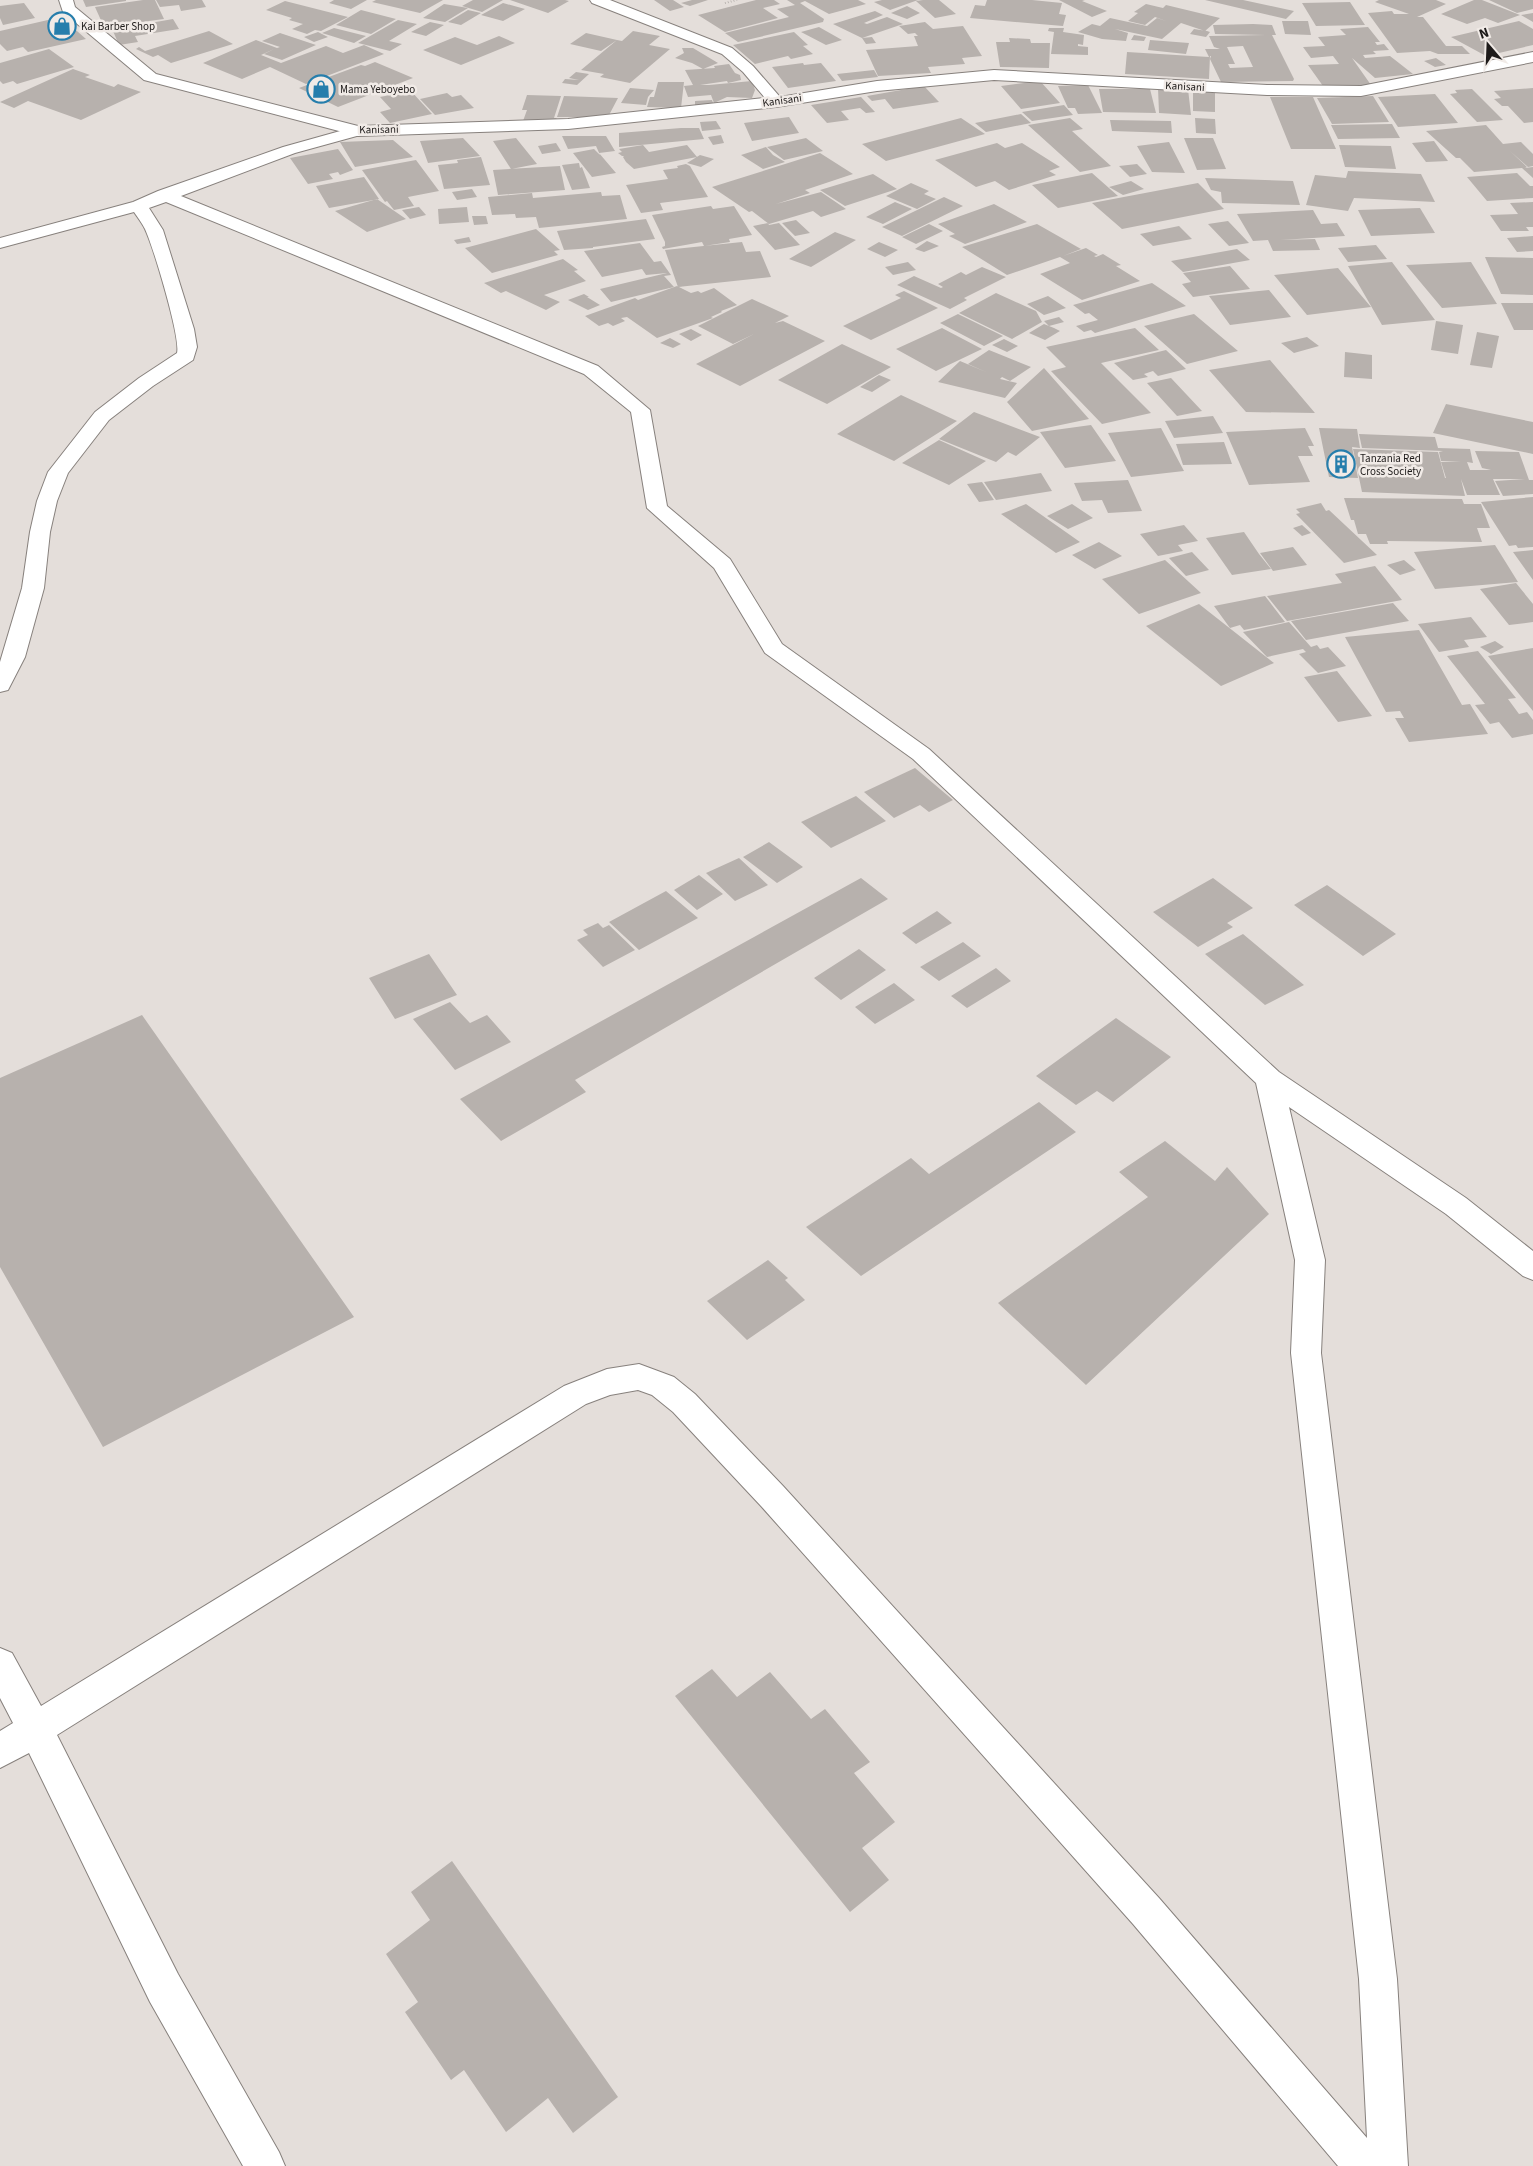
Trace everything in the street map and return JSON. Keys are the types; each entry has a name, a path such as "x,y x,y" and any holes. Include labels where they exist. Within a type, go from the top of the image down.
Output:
{"street":[{"name":"Kanisani","path":"66,0 68,10 150,76 358,131 568,124 776,102 877,86 994,75 1267,90 1361,91 1517,61 1533,56"},
{"path":"596,0 727,51 748,69 776,102"},
{"path":"0,243 139,206 289,150 358,131"},
{"path":"164,196 591,370 640,410 657,508 722,564 773,648 920,754 1269,1079 1456,1206 1533,1268"},
{"path":"0,685 14,657 31,596 46,501 58,472 102,416 146,382 186,356 188,347 185,329 154,230 139,206"},
{"path":"1269,1079 1310,1260 1306,1354 1378,1978 1388,2166"},
{"path":"0,1751 575,1394 607,1382 639,1377 663,1386 684,1403 772,1496 1146,1911 1364,2166"},
{"path":"0,1664 35,1729 164,1988 265,2166"}],"building":[{"path":"83,0 126,0 126,1 86,7"},
{"path":"155,0 164,19 104,27 95,7"},
{"path":"156,0 202,0 206,7 181,11 179,5 160,7"},
{"path":"334,0 367,0 351,9 329,3"},
{"path":"376,0 443,0 420,13 372,2"},
{"path":"473,0 503,0 482,12 462,6"},
{"path":"510,0 565,0 569,1 548,13"},
{"path":"654,0 673,0 684,7 670,11"},
{"path":"692,0 708,0 690,6 681,3"},
{"path":"756,0 774,0 780,4 763,8 778,18 725,32 698,15"},
{"path":"787,0 858,0 866,4 829,14 805,1 800,3 824,19 823,22 738,42 725,33 789,17 777,9 795,5"},
{"path":"882,0 918,0 890,10 874,2"},
{"path":"939,0 956,14 935,18 916,1"},
{"path":"987,0 1032,0 1062,3 1059,14 1066,15 1063,26 970,18 975,5 985,6"},
{"path":"1059,0 1085,0 1082,1 1107,11 1092,17"},
{"path":"1205,0 1243,0 1294,11 1286,19"},
{"path":"1379,0 1436,0 1446,4 1417,17 1423,17 1446,46 1462,46 1470,54 1438,54 1430,51 1397,53 1368,13 1392,11 1394,14 1409,14 1375,2"},
{"path":"1474,0 1482,0 1520,15 1498,23 1485,18 1467,24 1441,14"},
{"path":"1489,0 1533,0 1533,9 1517,13"},
{"path":"285,1 348,17 321,31 315,30 307,34 292,29 303,24 289,20 292,18 266,10"},
{"path":"1350,2 1365,25 1316,26 1302,3"},
{"path":"24,3 35,18 3,25 0,18 0,6"},
{"path":"503,3 525,9 503,21 481,15"},
{"path":"444,4 468,8 445,22 423,18"},
{"path":"1146,4 1163,8 1166,5 1220,18 1205,31 1181,23 1162,39 1115,29 1128,33 1126,41 1102,39 1078,32 1092,24 1100,26 1110,18 1147,26 1157,18 1166,21 1155,17 1145,25 1128,21 1138,13 1134,12"},
{"path":"907,6 920,13 907,19 891,13"},
{"path":"361,10 396,19 371,34 336,25"},
{"path":"468,10 481,13 461,25 448,22"},
{"path":"875,11 883,15 864,23 867,24 887,17 903,24 862,38 833,24"},
{"path":"1533,13 1533,22 1521,15"},
{"path":"61,17 86,39 28,52 23,47 7,51 0,44 0,31"},
{"path":"173,19 179,29 135,36 138,42 119,45 113,31 135,28 133,26"},
{"path":"398,20 417,24 389,41 402,44 390,51 358,43"},
{"path":"1282,21 1308,21 1311,35 1285,34"},
{"path":"1519,21 1533,29 1533,45 1486,56 1451,37"},
{"path":"430,22 444,25 426,36 411,32"},
{"path":"925,22 933,29 963,26 982,56 962,58 965,64 928,67 931,73 878,76 866,50 918,46 914,36 918,36 915,33 908,34 899,26"},
{"path":"1213,25 1272,25 1276,35 1272,35 1294,79 1293,81 1221,82 1210,59 1211,56 1210,56 1209,79 1125,74 1127,52 1209,57 1205,49 1220,49 1214,47 1209,36 1266,35 1215,34","holes":["1243,46 1253,67 1230,68 1228,64 1235,64 1227,47"]},
{"path":"819,27 842,40 826,45 801,32"},
{"path":"1368,27 1380,42 1375,42 1377,45 1384,44 1389,50 1373,51 1376,54 1363,55 1365,58 1390,56 1413,74 1375,78 1352,58 1371,85 1323,86 1308,65 1339,64 1333,56 1311,58 1303,47 1325,46 1318,37 1346,35 1340,29"},
{"path":"334,28 366,36 354,43 322,33"},
{"path":"1049,28 1064,28 1063,32 1084,35 1083,45 1078,44 1078,46 1088,47 1088,55 1051,54 1054,32 1048,31"},
{"path":"1194,29 1210,32 1206,37 1190,34"},
{"path":"209,31 233,44 171,63 158,55 153,57 136,49 139,47 145,51"},
{"path":"633,31 660,36 649,45 670,49 630,83 600,77 604,74 581,70 617,40 622,41"},
{"path":"318,32 328,37 314,42 304,37"},
{"path":"794,32 808,45 803,46 813,54 791,59 788,56 755,64 733,45"},
{"path":"280,33 316,45 282,60 264,54 274,49 261,55 281,63 326,46 343,53 364,45 384,54 306,84 270,67 242,79 203,63 256,40 277,48 280,47 262,41"},
{"path":"586,33 617,40 601,51 570,44"},
{"path":"1134,35 1146,37 1144,41 1131,40"},
{"path":"499,36 515,43 461,65 423,50 455,37 477,45"},
{"path":"872,37 876,43 866,44 862,38"},
{"path":"1009,38 1030,39 1031,43 1050,43 1049,68 1000,67 996,42 1010,42"},
{"path":"1150,40 1189,43 1186,54 1148,50"},
{"path":"682,48 693,48 718,63 703,69 692,63 675,58 684,53"},
{"path":"49,49 74,67 17,84 13,81 3,84 0,81 0,63"},
{"path":"1436,58 1446,65 1435,67 1424,61"},
{"path":"375,62 413,78 338,107 299,88 361,65 365,66"},
{"path":"803,63 804,65 821,63 836,81 788,88 772,67"},
{"path":"729,64 735,73 740,75 741,80 700,85 709,85 752,81 755,90 752,98 727,97 714,103 711,95 688,97 684,86 693,85 685,70 715,68 714,66"},
{"path":"73,69 90,75 85,77 114,87 118,84 141,92 81,120 28,101 14,108 0,102"},
{"path":"874,70 878,77 842,81 837,74"},
{"path":"576,72 589,74 577,85 562,83 565,79 579,80 569,78"},
{"path":"1040,81 1060,103 1021,109 1001,86"},
{"path":"658,82 684,82 681,108 647,107 650,97 654,97"},
{"path":"1088,85 1102,113 1078,114 1075,108 1068,108 1058,86"},
{"path":"924,86 939,102 893,109 885,99 872,101 867,96"},
{"path":"630,88 654,90 648,97 646,105 621,103"},
{"path":"1158,88 1188,89 1191,115 1159,113"},
{"path":"1533,88 1533,122 1524,123 1508,106 1502,106 1494,99 1501,98 1494,91"},
{"path":"1099,89 1150,89 1156,113 1103,112"},
{"path":"1472,89 1503,120 1477,122 1450,94 1457,93 1455,90"},
{"path":"411,91 432,114 390,123 380,112 391,109 380,97"},
{"path":"1193,91 1215,93 1215,112 1193,111"},
{"path":"447,93 452,97 461,95 474,108 435,115 420,99"},
{"path":"1435,94 1458,123 1398,127 1378,97"},
{"path":"527,95 561,96 554,118 557,118 555,120 523,121 527,110 522,110"},
{"path":"564,96 618,98 608,117 557,117"},
{"path":"1373,96 1389,122 1332,124 1317,98"},
{"path":"861,97 875,112 866,113 860,108 841,111 849,120 827,123 811,105"},
{"path":"1270,97 1313,97 1336,149 1291,149"},
{"path":"712,100 714,106 695,107 695,101"},
{"path":"1064,105 1073,115 1032,121 1022,112"},
{"path":"1021,114 1031,123 986,132 975,123"},
{"path":"789,117 799,133 752,141 744,123"},
{"path":"961,118 985,134 886,161 862,144"},
{"path":"1070,118 1083,129 1072,131 1111,166 1080,172 1028,125"},
{"path":"1195,118 1215,119 1216,134 1196,133"},
{"path":"1110,120 1171,121 1172,133 1112,131"},
{"path":"716,121 721,129 702,131 700,122"},
{"path":"1392,124 1400,138 1338,139 1331,125"},
{"path":"1486,125 1503,144 1521,142 1533,154 1533,166 1528,167 1510,151 1527,167 1525,168 1533,167 1533,178 1522,168 1474,172 1460,158 1456,158 1426,131"},
{"path":"699,128 704,139 619,147 619,133"},
{"path":"721,135 724,143 713,145 708,137"},
{"path":"562,136 606,136 615,151 599,153 596,146 568,149"},
{"path":"463,138 480,156 428,163 420,141"},
{"path":"516,138 537,164 511,169 493,141"},
{"path":"806,138 823,151 784,160 767,147"},
{"path":"1184,138 1213,138 1226,169 1197,170"},
{"path":"393,140 413,157 355,167 340,142"},
{"path":"1434,141 1448,161 1426,162 1412,143"},
{"path":"1169,142 1185,173 1152,172 1137,146"},
{"path":"556,143 561,151 542,154 538,146"},
{"path":"997,143 1005,148 1022,143 1060,167 1049,171 1056,175 1009,190 995,181 976,187 935,160"},
{"path":"643,145 649,152 687,145 697,157 634,169 626,162 624,156 618,153 622,152 619,149"},
{"path":"1339,145 1391,146 1396,169 1345,167"},
{"path":"766,147 773,155 785,162 763,169 741,155"},
{"path":"338,149 353,170 340,175 338,172 329,174 333,179 308,184 290,158"},
{"path":"594,149 600,155 599,153 616,173 592,177 573,153"},
{"path":"820,153 853,174 805,190 810,193 776,204 821,192 846,209 821,217 813,211 769,224 752,211 749,212 712,187"},
{"path":"700,155 714,159 701,167 687,163"},
{"path":"481,157 490,185 444,189 438,165 458,163 457,160"},
{"path":"416,160 439,191 408,197 414,206 394,210 387,201 385,202 362,170"},
{"path":"579,163 590,188 572,190 562,165"},
{"path":"686,164 690,166 708,197 660,203 663,210 641,213 626,185 668,179 663,170 678,168 677,166"},
{"path":"1137,164 1147,174 1130,177 1119,166"},
{"path":"560,166 565,190 498,195 493,170"},
{"path":"1348,171 1421,174 1435,202 1354,198 1348,211 1306,205 1315,175 1346,178"},
{"path":"1092,173 1118,196 1058,208 1032,185"},
{"path":"1517,173 1530,186 1533,186 1533,198 1487,201 1467,177"},
{"path":"873,174 897,189 845,206 820,190"},
{"path":"364,177 379,199 329,208 316,186"},
{"path":"1205,178 1293,181 1300,205 1222,203 1221,192 1211,190"},
{"path":"1131,181 1144,189 1123,195 1109,187"},
{"path":"911,183 929,191 924,194 936,199 917,209 886,196"},
{"path":"1198,183 1224,209 1122,229 1092,203"},
{"path":"472,189 477,197 457,200 452,192"},
{"path":"601,192 602,196 620,195 627,219 539,228 536,217 516,218 515,214 492,215 488,197 532,193 533,198"},
{"path":"944,197 963,206 902,236 882,227"},
{"path":"377,199 406,219 367,232 335,211"},
{"path":"895,202 912,209 883,224 866,217"},
{"path":"1533,202 1533,227 1526,227 1529,231 1501,231 1490,215 1518,214 1510,203"},
{"path":"994,204 1027,222 965,244 949,236 955,234 938,224"},
{"path":"711,206 713,209 734,206 752,235 729,239 730,242 704,246 702,242 663,249 662,247 665,246 665,242 652,215"},
{"path":"419,207 426,215 410,219 402,210"},
{"path":"467,207 469,222 439,224 438,209"},
{"path":"1420,208 1435,233 1371,236 1358,210"},
{"path":"1313,210 1321,224 1337,223 1345,236 1281,240 1315,239 1320,250 1273,251 1268,240 1253,241 1237,214"},
{"path":"472,216 486,216 488,224 474,225"},
{"path":"646,219 655,239 564,250 557,231"},
{"path":"796,220 810,233 795,236 782,223"},
{"path":"1228,221 1249,243 1229,246 1208,224"},
{"path":"768,223 769,225 779,223 800,245 775,250 753,226"},
{"path":"929,224 943,231 916,244 902,237"},
{"path":"1037,224 1081,249 1063,256 1086,248 1098,255 1094,256 1096,257 1103,254 1121,265 1116,266 1140,281 1082,300 1040,274 1070,263 1060,257 1007,275 962,247"},
{"path":"1179,226 1192,239 1153,246 1140,234"},
{"path":"536,229 560,250 554,251 558,255 492,273 465,248"},
{"path":"835,232 856,240 811,267 789,259"},
{"path":"1533,236 1533,251 1517,252 1507,238"},
{"path":"469,237 471,242 457,244 454,240"},
{"path":"927,241 939,246 924,252 915,249"},
{"path":"742,242 746,252 760,251 771,277 678,287 665,250"},
{"path":"879,242 898,250 885,257 867,249"},
{"path":"640,243 654,262 661,261 671,275 664,276 674,287 611,302 600,289 667,273 646,275 642,269 602,277 584,251"},
{"path":"1376,245 1387,259 1348,262 1338,248"},
{"path":"1237,249 1250,260 1183,272 1171,261"},
{"path":"1485,257 1533,258 1533,295 1501,294"},
{"path":"563,259 578,270 574,271 586,281 544,295 560,302 546,310 506,291 501,293 484,283"},
{"path":"908,262 916,270 893,275 885,267"},
{"path":"1392,262 1435,320 1382,325 1348,266"},
{"path":"1471,262 1497,304 1442,308 1406,265"},
{"path":"1230,266 1250,289 1193,297 1182,284 1191,282 1183,273"},
{"path":"982,267 1006,277 964,298 967,300 950,309 897,285 914,276 941,288 943,287 938,284 961,272 966,275"},
{"path":"1338,268 1371,307 1307,315 1274,275"},
{"path":"1152,283 1186,306 1095,333 1091,330 1084,332 1076,326 1098,320 1089,313 1085,314 1073,305"},
{"path":"677,286 691,293 698,291 701,293 714,288 737,305 721,311 711,317 713,318 657,338 627,317 621,318 625,321 613,326 608,323 599,326 585,316 635,298 638,300"},
{"path":"1269,290 1291,317 1230,325 1209,296"},
{"path":"904,291 938,308 871,340 843,326 901,298 895,295"},
{"path":"996,293 1036,311 1042,322 1012,339 959,313"},
{"path":"584,294 600,305 588,310 568,300"},
{"path":"1048,296 1066,308 1044,315 1027,304"},
{"path":"752,299 789,316 775,323 783,321 825,341 740,386 696,364 754,334 733,344 698,326"},
{"path":"1501,303 1533,303 1533,330 1514,330"},
{"path":"958,314 1003,336 984,346 940,323"},
{"path":"1194,314 1238,351 1187,364 1144,326"},
{"path":"1059,317 1064,322 1049,326 1044,321"},
{"path":"1436,321 1463,325 1458,354 1431,350"},
{"path":"1044,324 1060,331 1045,340 1029,333"},
{"path":"942,328 982,349 936,371 896,349"},
{"path":"1135,328 1159,350 1101,363 1151,413 1102,424 1051,371 1066,367 1046,347"},
{"path":"691,329 702,335 691,341 679,334"},
{"path":"1477,332 1499,336 1492,368 1470,365"},
{"path":"1307,337 1319,346 1294,353 1281,343"},
{"path":"670,338 681,344 673,348 660,343"},
{"path":"1004,339 1018,346 1007,352 992,345"},
{"path":"842,344 891,367 827,404 778,380"},
{"path":"989,350 1031,367 1010,381 1002,377 1000,379 1017,383 1005,398 938,382 960,361 986,372 968,364"},
{"path":"1166,350 1186,369 1158,376 1153,371 1144,374 1148,377 1133,380 1114,363"},
{"path":"1345,352 1372,355 1372,379 1344,377"},
{"path":"1270,360 1315,413 1246,412 1209,370"},
{"path":"1044,368 1089,419 1032,431 1007,402"},
{"path":"879,375 891,380 872,392 860,387"},
{"path":"1171,378 1202,411 1177,416 1147,383"},
{"path":"901,395 957,421 894,461 837,434"},
{"path":"1446,404 1533,422 1533,454 1433,433"},
{"path":"974,412 1040,437 1016,456 1008,452 996,462 939,439"},
{"path":"1213,416 1223,433 1174,438 1165,421"},
{"path":"1091,425 1116,461 1065,468 1040,432"},
{"path":"1161,428 1184,471 1131,477 1108,433"},
{"path":"1305,428 1314,446 1308,446 1313,456 1298,456 1310,482 1249,485 1226,432"},
{"name":"Tanzania Red Cross Society","path":"1319,428 1357,429 1360,448 1352,447 1358,478 1329,477"},
{"path":"1359,434 1435,437 1438,448 1470,449 1473,463 1467,462 1470,470 1491,470 1482,468 1475,451 1519,452 1529,480 1533,480 1533,494 1503,496 1495,481 1525,479 1493,479 1500,495 1467,495 1461,479 1465,496 1362,492 1353,449 1438,452 1445,478 1441,462 1461,462 1441,461 1439,452 1443,451 1362,448"},
{"path":"939,440 986,461 949,485 902,463"},
{"path":"1224,442 1232,464 1183,465 1176,444"},
{"path":"1041,473 1052,491 996,500 984,482"},
{"path":"1128,480 1142,511 1108,513 1102,500 1082,501 1074,483"},
{"path":"982,482 994,500 979,502 967,484"},
{"path":"1533,497 1533,547 1518,548 1516,545 1509,546 1481,502"},
{"path":"1344,498 1462,499 1464,504 1481,504 1490,528 1477,528 1482,542 1387,541 1388,544 1370,544 1366,534 1358,534"},
{"path":"1321,503 1326,511 1329,510 1377,555 1344,563 1296,514 1300,513 1296,509"},
{"path":"1026,504 1080,542 1056,553 1001,514"},
{"path":"1072,504 1093,518 1068,529 1047,516"},
{"path":"1184,525 1198,541 1178,545 1183,551 1158,556 1140,534"},
{"path":"1302,525 1311,533 1302,536 1293,528"},
{"path":"1244,532 1271,569 1232,575 1206,538"},
{"path":"1099,542 1122,556 1095,569 1072,555"},
{"path":"1495,545 1518,582 1435,589 1414,552"},
{"path":"1293,547 1307,565 1273,571 1260,553"},
{"path":"1533,550 1533,580 1513,552"},
{"path":"1192,552 1209,570 1186,576 1169,558"},
{"path":"1165,560 1201,593 1139,614 1102,579"},
{"path":"1404,560 1416,570 1400,575 1387,565"},
{"path":"1375,566 1402,600 1287,621 1267,596 1342,583 1335,574"},
{"path":"1516,583 1533,604 1533,622 1509,625 1480,589"},
{"path":"1265,596 1285,622 1244,630 1240,625 1230,628 1214,606"},
{"path":"1393,603 1409,621 1306,640 1291,621"},
{"path":"1199,604 1274,663 1221,686 1146,626"},
{"path":"1471,617 1487,637 1464,640 1469,647 1439,652 1418,624"},
{"path":"1289,622 1311,647 1317,645 1320,649 1328,647 1346,666 1318,673 1299,654 1306,652 1303,649 1267,657 1243,632"},
{"path":"1419,630 1462,705 1470,704 1488,734 1409,742 1395,718 1404,718 1400,711 1386,712 1345,637"},
{"path":"1495,641 1504,647 1491,654 1480,647"},
{"path":"1533,648 1533,711 1488,656"},
{"path":"1478,651 1516,698 1508,699 1519,714 1527,712 1533,720 1533,734 1512,738 1499,722 1490,724 1475,705 1485,704 1447,656"},
{"path":"1337,671 1372,716 1338,722 1304,677"},
{"path":"915,768 953,800 929,812 920,805 894,818 864,792"},
{"path":"856,796 886,821 831,848 801,822"},
{"path":"769,842 803,867 777,883 743,857"},
{"path":"739,858 768,885 735,901 706,873"},
{"path":"699,875 723,894 697,910 674,890"},
{"path":"861,878 888,899 575,1080 586,1092 501,1141 460,1099"},
{"path":"1213,878 1253,908 1227,923 1233,927 1198,947 1153,912"},
{"path":"1327,885 1396,934 1363,956 1294,905"},
{"path":"666,891 698,918 639,950 609,922"},
{"path":"937,911 952,923 916,944 902,933"},
{"path":"598,923 603,928 609,925 635,950 603,967 577,940 588,935 583,930"},
{"path":"1243,934 1304,985 1265,1005 1205,954"},
{"path":"963,942 981,956 939,981 920,967"},
{"path":"859,949 886,970 841,1000 814,978"},
{"path":"429,954 457,995 395,1019 369,978"},
{"path":"996,968 1011,981 967,1008 951,996"},
{"path":"894,983 915,1000 875,1024 855,1007"},
{"path":"450,1002 470,1023 487,1015 511,1042 455,1070 413,1019"},
{"path":"142,1015 354,1317 103,1447 0,1267 0,1078"},
{"path":"1116,1018 1171,1057 1113,1102 1097,1091 1076,1105 1036,1076"},
{"path":"1039,1102 1076,1132 861,1276 806,1227 911,1158 929,1174"},
{"path":"1165,1141 1215,1181 1227,1167 1269,1214 1086,1385 998,1303 1148,1197 1119,1172"},
{"path":"768,1260 788,1278 785,1280 805,1300 747,1340 707,1301"},
{"path":"712,1669 737,1697 770,1672 811,1719 825,1709 870,1762 854,1773 895,1822 862,1848 889,1880 850,1912 675,1696"},
{"path":"452,1861 618,2097 573,2133 548,2098 506,2132 464,2070 451,2080 405,2012 418,2002 386,1954 430,1920 411,1892"}],"place":[{"name":"Kai Barber Shop","path":"62,26"},
{"name":"Mama Yeboyebo","path":"321,89"},
{"name":"Tanzania Red Cross Society","path":"1341,464"}]}
